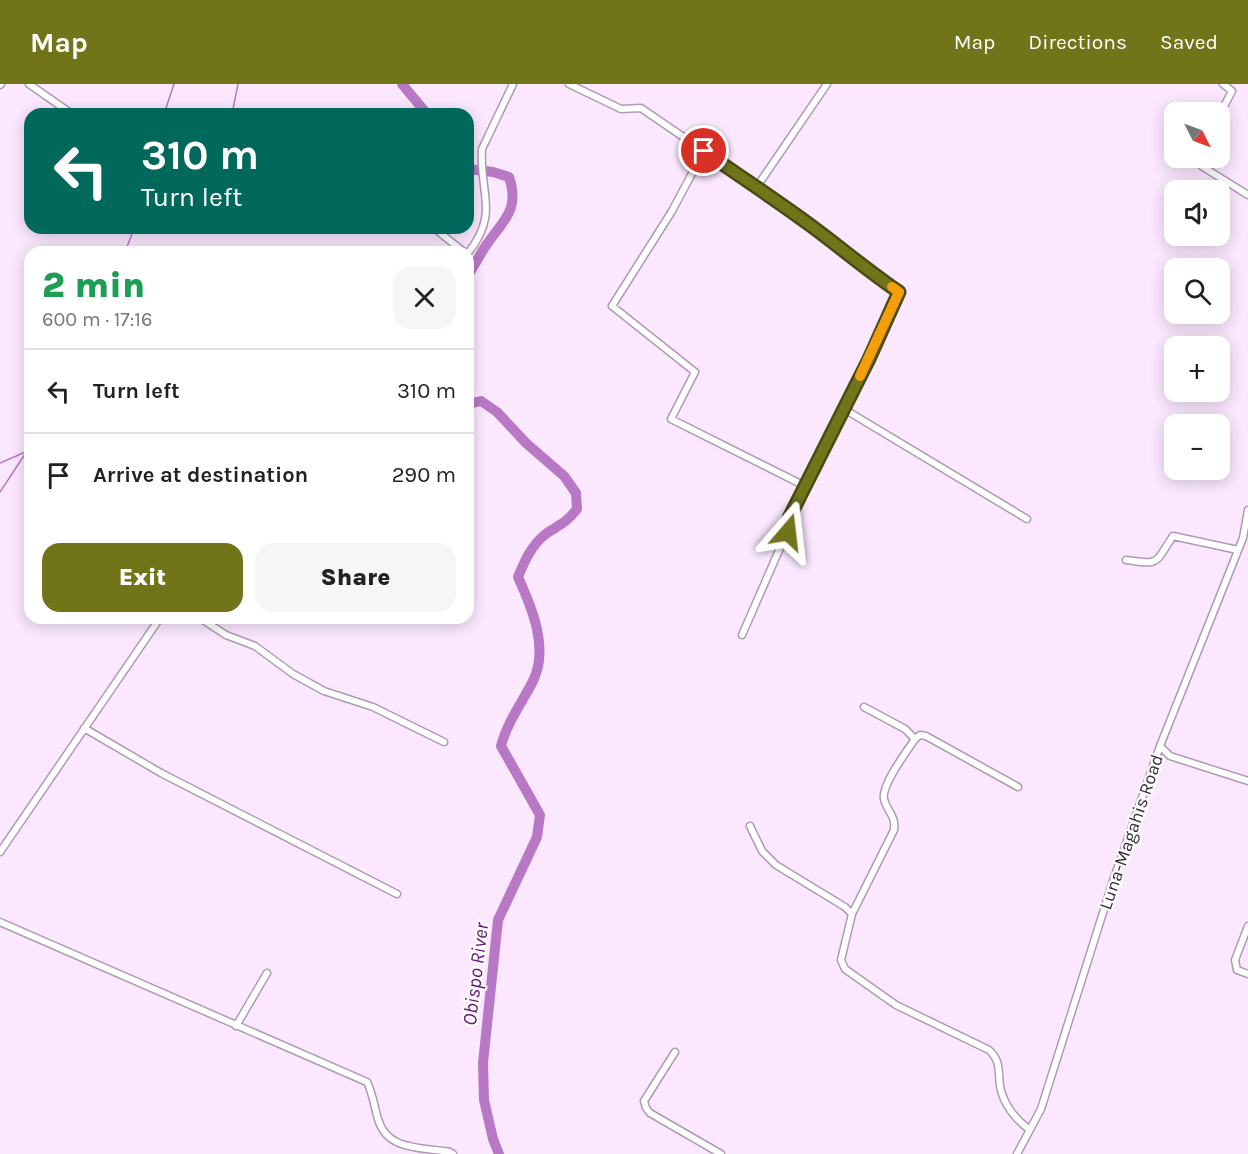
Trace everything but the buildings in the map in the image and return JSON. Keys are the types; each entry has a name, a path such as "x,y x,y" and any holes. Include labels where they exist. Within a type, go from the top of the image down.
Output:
{"street":[{"path":"30,84 64,108"},
{"path":"473,246 486,218 487,204 481,159 482,149 513,84"},
{"path":"569,84 621,109 641,108 796,214 872,274 899,292 869,359 789,518 788,532 742,635"},
{"path":"1223,84 1232,91 1226,102"},
{"path":"756,188 823,85"},
{"path":"704,151 672,211 612,306 695,372 671,419 805,486"},
{"path":"1205,168 1248,195"},
{"path":"442,234 457,246"},
{"path":"844,410 1027,519"},
{"name":"Luna-Magahis Road","path":"1017,1154 1041,1109 1113,881 1160,746 1243,538 1248,510"},
{"path":"1126,560 1152,563 1156,561 1173,536 1238,550"},
{"path":"0,852 156,624"},
{"path":"209,624 226,635 255,646 293,674 324,691 373,707 444,742"},
{"path":"864,707 905,729 915,739"},
{"path":"84,728 161,773 397,894"},
{"path":"1018,787 926,736 920,735 915,739 890,778 884,794 884,799 896,821 894,830 852,914 841,960 845,969 896,1005 989,1050 996,1057 999,1065 1000,1089 1015,1119 1030,1130"},
{"path":"1160,746 1170,756 1248,781"},
{"path":"750,826 762,851 776,865 845,907 852,914"},
{"path":"0,922 367,1082 384,1135 395,1143 453,1154"},
{"path":"1248,926 1236,960 1238,970 1248,974"},
{"path":"236,1026 267,973"},
{"path":"675,1052 644,1101 646,1108 650,1113 721,1154"}],"waterway":[{"path":"166,108 174,84"},
{"path":"233,108 238,84"},
{"name":"Obispo River","path":"402,84 422,108"},
{"name":"Obispo River","path":"474,170 509,177 513,198 504,221 474,266"},
{"path":"127,246 132,234"},
{"name":"Obispo River","path":"474,403 481,401 497,412 526,443 564,476 576,493 577,509 537,542 518,577 537,629 539,657 532,683 511,721 501,746 540,815 537,837 498,920 483,1063 484,1100 499,1154"},
{"path":"0,463 24,453"},
{"path":"0,492 24,456"}],"slow traffic":[{"path":"860,376 899,292 892,287"}],"route":[{"path":"704,151 796,214 872,274 899,292 869,359 789,518 788,532"}]}
